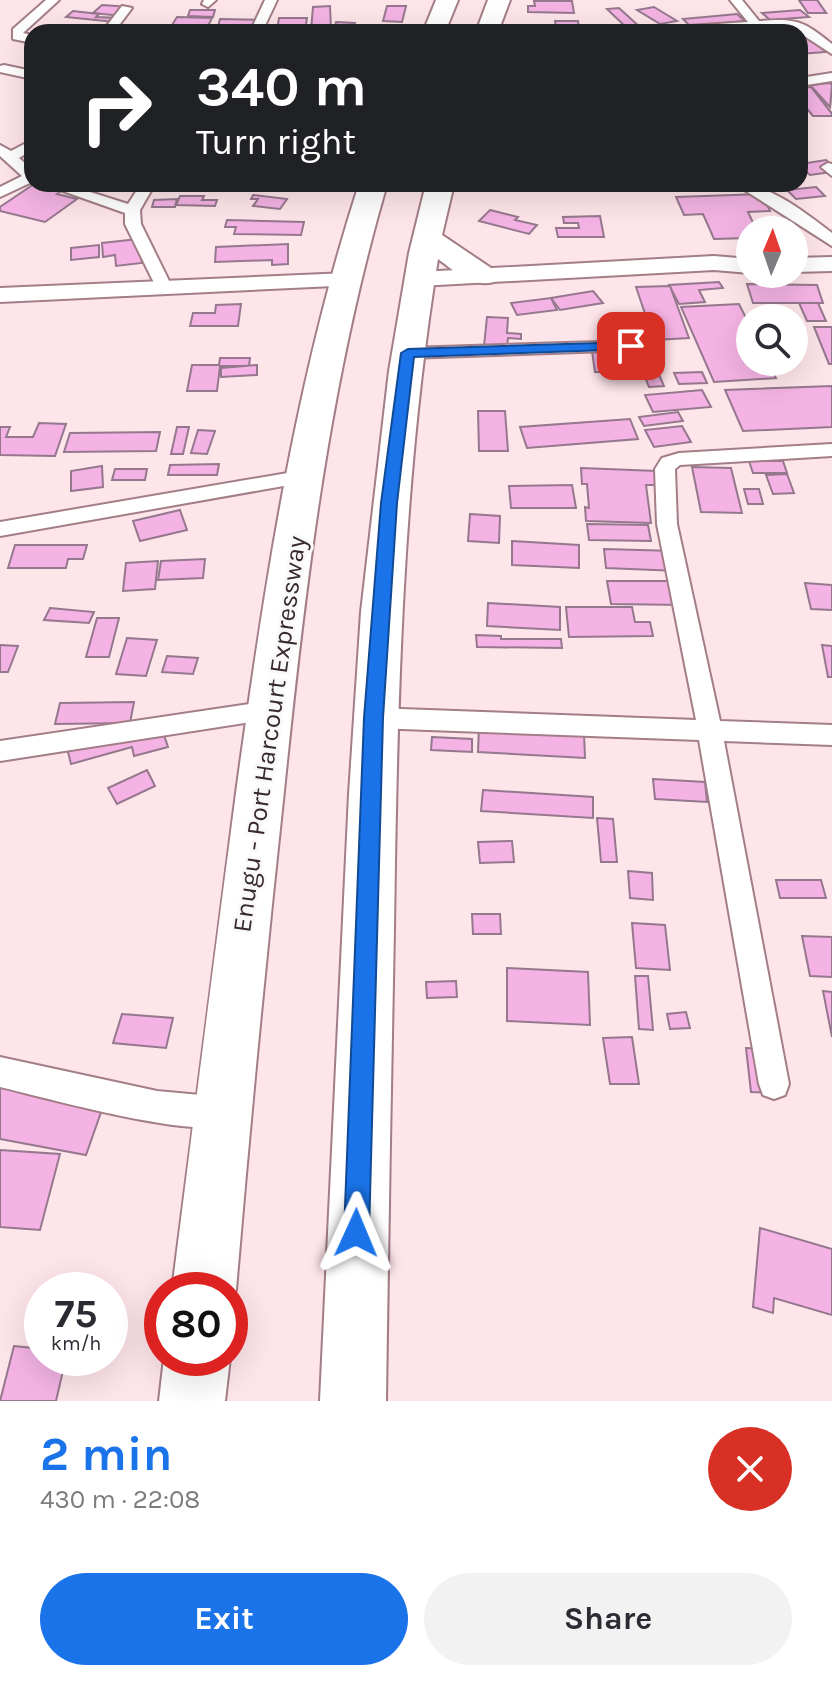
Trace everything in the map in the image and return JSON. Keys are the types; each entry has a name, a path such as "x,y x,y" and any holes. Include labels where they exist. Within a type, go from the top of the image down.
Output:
{"highway":[{"path":"437,24 447,0"},
{"path":"490,24 499,0"},
{"name":"Enugu - Port Harcourt Expressway","path":"206,1272 270,710 305,476 320,391 371,192"},
{"path":"353,1401 374,718 389,503 436,288 440,192"},
{"path":"192,1401 195,1376"}],"main road":[{"path":"808,254 832,253"},
{"path":"436,288 736,259"},
{"path":"714,263 736,265"},
{"path":"808,265 832,264"},
{"path":"0,295 347,280"}],"street":[{"path":"26,24 53,0"},
{"path":"260,24 271,0"},
{"path":"736,0 755,23"},
{"path":"114,24 126,8"},
{"path":"744,24 797,24"},
{"path":"24,26 17,36 24,37"},
{"path":"808,32 832,50"},
{"path":"4,69 24,73"},
{"path":"808,81 832,77"},
{"path":"24,147 5,154 24,170"},
{"path":"0,193 24,181"},
{"path":"75,192 132,210"},
{"path":"143,192 132,210 133,224 165,289"},
{"path":"757,192 792,211 832,241"},
{"path":"436,288 631,346"},
{"path":"774,1084 710,730 667,524 665,469 669,462 679,459 832,450"},
{"path":"0,529 305,476"},
{"path":"0,751 270,710"},
{"path":"374,718 832,735"},
{"path":"0,1072 157,1107 222,1113"}],"building":[{"path":"799,0 817,0 826,13 808,13"},
{"path":"799,0 817,0 826,13 808,13"},
{"path":"534,1 572,1 574,13 528,12 528,6 535,6"},
{"path":"102,5 131,7 122,16 93,13"},
{"path":"330,6 331,24 312,24 313,7"},
{"path":"387,6 406,6 402,22 383,21"},
{"path":"654,7 677,21 660,24 637,10"},
{"path":"619,8 637,24 623,24 607,9"},
{"path":"190,10 215,10 213,17 188,16"},
{"path":"800,10 809,17 770,20 762,13"},
{"path":"73,11 99,14 96,17 120,18 115,22 66,17"},
{"path":"737,14 745,21 688,24 683,19"},
{"path":"177,17 212,18 209,24 173,24"},
{"path":"279,18 307,18 306,24 278,24"},
{"path":"220,19 262,20 260,24 219,24"},
{"path":"555,21 578,21 578,24 555,24"},
{"path":"808,35 826,52 808,53"},
{"path":"810,85 832,85 830,107"},
{"path":"810,85 832,85 830,107"},
{"path":"808,87 811,87 832,116 813,116 808,110"},
{"path":"808,87 811,87 832,116 813,116 808,110"},
{"path":"826,160 832,165 832,172 810,175 808,163"},
{"path":"816,187 825,196 796,199 789,192 808,192 808,188"},
{"path":"24,191 60,192 57,194 77,199 45,222 0,211 0,207"},
{"path":"762,194 770,211 736,216 736,238 714,239 703,214 684,215 676,197"},
{"path":"253,195 287,199 280,209 253,206 258,199 251,199"},
{"path":"180,196 204,196 202,200 217,200 215,206 176,205"},
{"path":"177,199 175,207 152,207 154,200"},
{"path":"490,210 537,225 529,234 479,221"},
{"path":"600,216 604,237 558,237 556,228 579,228 578,223 564,223 563,217"},
{"path":"227,220 304,222 301,235 234,234 236,227 225,227"},
{"path":"138,239 142,263 116,266 115,255 103,257 102,243"},
{"path":"288,244 288,264 272,265 272,260 215,262 216,247"},
{"path":"99,245 99,257 71,260 71,248"},
{"path":"719,282 723,288 699,290 705,302 679,304 669,285"},
{"path":"808,285 817,285 823,303 753,303 748,288 808,288"},
{"path":"670,286 689,338 654,340 636,287"},
{"path":"593,291 603,303 560,310 551,298"},
{"path":"551,298 557,310 517,315 511,303"},
{"path":"818,303 826,321 808,321 808,304 799,304"},
{"path":"241,304 238,326 190,326 193,313 215,313 216,305"},
{"path":"736,304 736,376 776,378 714,382 681,307"},
{"path":"487,317 508,318 507,333 521,334 521,339 508,338 507,347 484,346"},
{"path":"814,327 832,327 832,364 829,364"},
{"path":"592,351 619,352 623,372 595,372"},
{"path":"651,356 664,386 649,387 637,357"},
{"path":"220,358 250,358 249,366 220,366 217,391 187,391 192,365 219,365"},
{"path":"257,365 257,375 221,377 221,368"},
{"path":"702,372 707,383 679,384 674,373"},
{"path":"832,386 832,427 743,431 725,390"},
{"path":"702,390 711,407 653,412 645,395"},
{"path":"478,411 505,411 508,451 479,451"},
{"path":"678,412 683,421 644,426 639,417"},
{"path":"630,419 638,439 527,448 520,427"},
{"path":"39,423 66,424 55,456 0,455 0,427 10,427 6,437 33,437"},
{"path":"682,426 691,442 654,447 645,430"},
{"path":"177,427 189,427 183,454 171,454"},
{"path":"198,430 215,431 207,454 191,453"},
{"path":"160,432 156,451 64,452 70,433"},
{"path":"749,461 783,461 787,473 753,473"},
{"path":"219,464 217,475 168,475 170,465"},
{"path":"102,466 103,487 71,491 71,471"},
{"path":"692,467 731,468 742,513 701,512"},
{"path":"581,468 657,471 659,485 646,485 651,523 586,521 585,507 589,508 587,484 582,484"},
{"path":"115,469 147,469 145,480 112,480"},
{"path":"787,474 794,493 773,494 766,475"},
{"path":"572,485 576,508 511,508 509,486"},
{"path":"744,489 759,489 763,504 748,504"},
{"path":"180,510 187,530 140,541 133,521"},
{"path":"470,514 500,516 499,543 468,541"},
{"path":"587,524 648,525 651,541 589,540"},
{"path":"512,541 579,545 579,568 512,565"},
{"path":"15,545 87,545 83,559 68,559 66,568 8,568"},
{"path":"604,549 675,551 678,571 606,568"},
{"path":"205,559 203,578 158,580 161,561"},
{"path":"158,561 155,589 123,591 126,563"},
{"path":"607,581 680,581 685,605 611,604"},
{"path":"805,583 832,585 832,610 811,609"},
{"path":"488,603 560,607 560,630 487,626"},
{"path":"566,607 632,607 635,622 650,622 653,636 569,637"},
{"path":"50,608 94,612 89,623 44,620"},
{"path":"97,618 119,618 109,657 86,657"},
{"path":"476,635 501,636 501,639 561,639 562,648 477,647"},
{"path":"127,638 157,640 146,676 116,674"},
{"path":"0,645 18,646 8,672 0,672"},
{"path":"822,645 832,646 832,677 828,677"},
{"path":"167,656 198,658 193,674 162,672"},
{"path":"134,702 130,723 55,724 60,703"},
{"path":"151,726 154,738 164,735 168,747 134,756 132,747 71,764 67,748"},
{"path":"479,727 584,733 585,758 478,752"},
{"path":"432,737 472,739 472,752 431,750"},
{"path":"147,770 155,786 117,804 108,788"},
{"path":"653,779 705,782 707,802 655,799"},
{"path":"483,790 593,797 593,818 481,811"},
{"path":"597,818 613,819 617,862 601,862"},
{"path":"512,841 514,862 480,863 478,842"},
{"path":"628,871 652,873 653,900 630,898"},
{"path":"776,880 821,880 826,898 780,898"},
{"path":"472,914 500,914 501,934 473,934"},
{"path":"632,923 665,925 670,970 636,968"},
{"path":"802,936 832,937 832,977 810,976"},
{"path":"507,968 588,972 590,1025 507,1021"},
{"path":"635,976 648,976 653,1030 639,1029"},
{"path":"456,981 457,997 427,998 426,982"},
{"path":"823,991 832,992 832,1037"},
{"path":"686,1012 690,1028 670,1029 667,1014"},
{"path":"122,1014 173,1018 166,1048 113,1043"},
{"path":"632,1037 639,1084 610,1084 603,1038"},
{"path":"746,1048 765,1049 772,1093 751,1092"},
{"path":"0,1079 106,1098 86,1155 0,1139"},
{"path":"0,1150 60,1154 40,1230 0,1227"},
{"path":"760,1228 832,1249 832,1315 774,1298 773,1313 753,1307"},
{"path":"14,1346 24,1347 24,1376 62,1376 56,1401 0,1401"}],"route":[{"path":"356,1233 374,718 389,503 408,353 631,346"}]}
